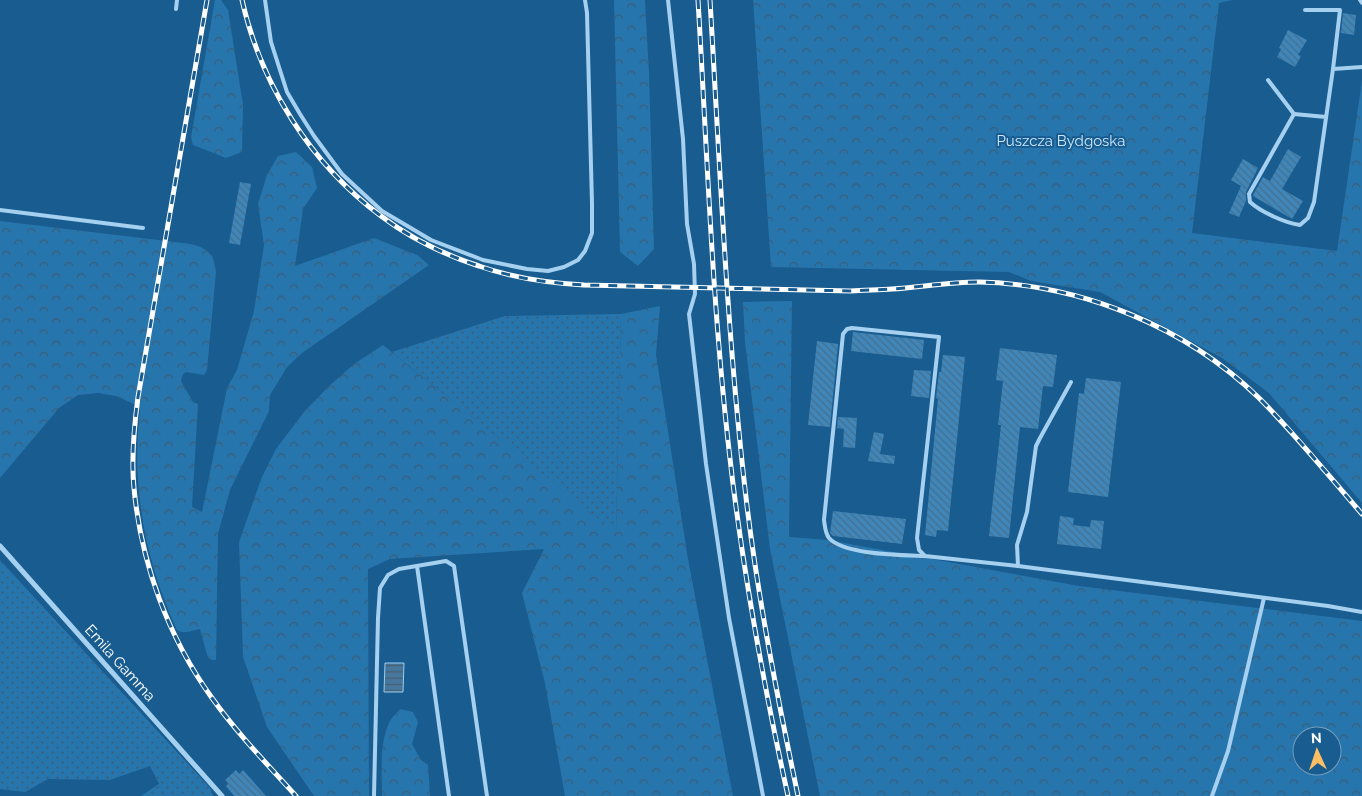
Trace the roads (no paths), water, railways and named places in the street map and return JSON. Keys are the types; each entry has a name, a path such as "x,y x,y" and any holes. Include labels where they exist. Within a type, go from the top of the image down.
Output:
{"street":[{"name":"Emila Gamma","path":"0,546 222,796"}],"lane":[{"path":"176,9 177,0"},
{"path":"265,0 271,42 287,92 314,136 342,174 382,211 431,240 483,260 527,270 548,271 564,267 578,260 585,251 592,233 588,22 585,0"},
{"path":"668,0 683,139 687,224 694,264 695,294 690,314 705,454 729,618 763,796"},
{"path":"1294,114 1249,194 1250,202 1255,206 1290,224 1300,225 1308,218 1314,202 1340,10 1305,10"},
{"path":"1333,69 1362,67"},
{"path":"1268,80 1294,114 1326,117"},
{"path":"0,210 143,228"},
{"path":"925,556 918,550 917,538 939,337 847,329 843,334 824,520 825,531 829,538 838,545 851,549 892,555 925,556 1018,566 1362,612"},
{"path":"1018,566 1017,545 1027,512 1036,446 1071,382"},
{"path":"374,796 380,588 388,575 399,569 446,561 454,566 487,796"},
{"path":"417,566 449,796"},
{"path":"1212,796 1228,750 1264,598"}],"railway":[{"path":"207,0 138,397 133,442 134,488 143,544 150,571 159,598 182,650 196,675 232,724 296,796"},
{"path":"242,0 262,62 276,92 292,120 311,147 332,172 381,216 404,232 441,251 466,262 505,274 544,281 584,285 851,291 979,282 1056,291 1093,301 1130,314 1165,331 1199,350 1230,373 1259,398 1362,514"},
{"path":"698,0 714,282 729,450 754,624 788,796"},
{"path":"710,0 729,317 740,443 757,579 769,652 798,796"}],"park label":[{"name":"Puszcza Bydgoska","path":"1061,141"}]}
